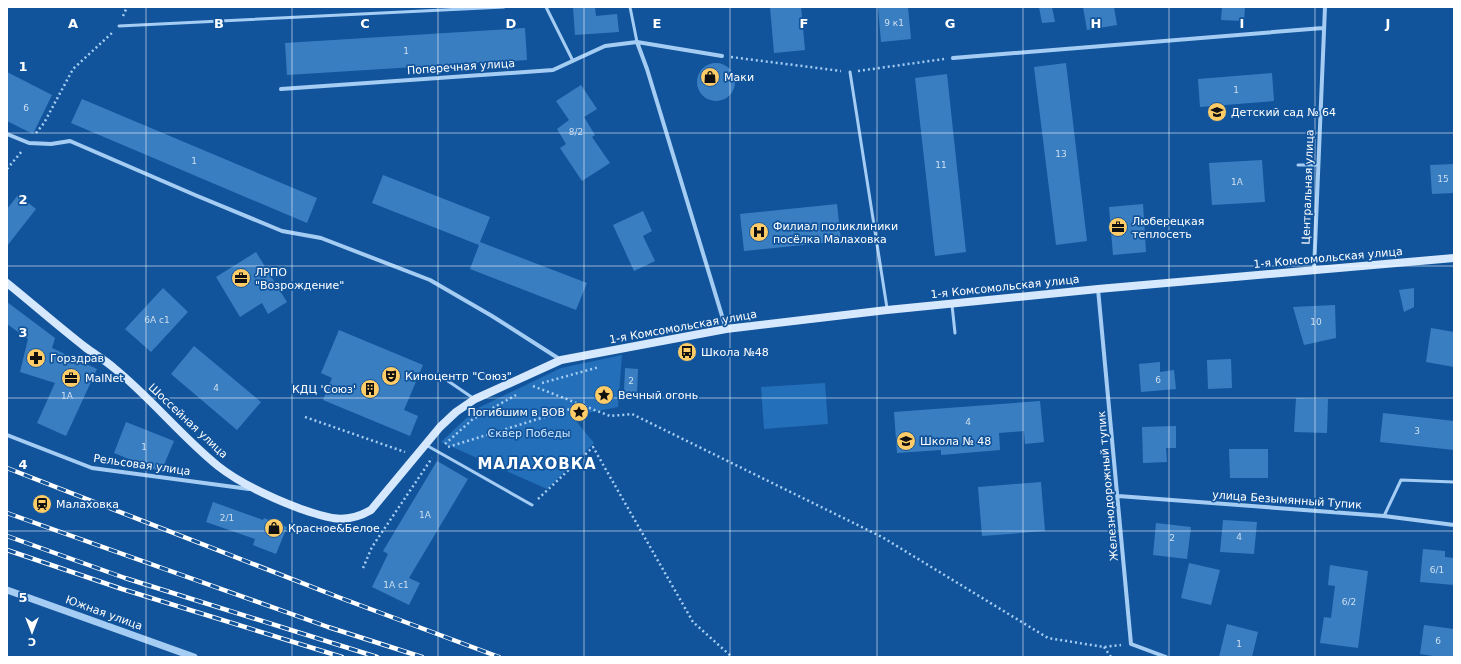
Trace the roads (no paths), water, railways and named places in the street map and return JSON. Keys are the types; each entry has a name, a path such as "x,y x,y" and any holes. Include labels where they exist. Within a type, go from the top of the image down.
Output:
{"main road":[{"name":"1-я Комсомольская улица","path":"561,360 726,329 887,310 1098,288 1454,258"},
{"name":"Шоссейная улица","path":"7,284 84,346 114,368 218,466 256,490 288,504 332,518 348,519 360,516 371,510 440,427 456,412 475,399 561,360"}],"street":[{"name":"Центральная улица","path":"1314,271 1325,7"},
{"path":"953,58 1323,28"},
{"name":"Поперечная улица","path":"281,89 553,70 605,46 637,42 722,56"},
{"path":"637,42 647,70 726,329"},
{"path":"7,134 29,144 51,144 70,141 194,195 282,231 321,238 430,280 492,316 561,360"},
{"name":"Железнодорожный тупик","path":"1098,288 1131,644 1166,657"},
{"name":"Рельсовая улица","path":"7,435 92,468 256,490"},
{"name":"улица Безымянный Тупик","path":"1118,496 1384,516 1454,525"},
{"name":"Южная улица","path":"7,590 194,657"}],"lane":[{"path":"119,26 504,7"},
{"path":"546,7 573,61"},
{"path":"630,7 637,42"},
{"path":"850,72 887,310"},
{"path":"1298,165 1318,165"},
{"path":"951,304 955,333"},
{"path":"448,381 475,399"},
{"path":"426,445 532,505"},
{"path":"1384,516 1401,480 1454,482"}],"railway":[{"path":"7,468 338,597 499,657"},
{"path":"7,513 328,627 422,657"},
{"path":"7,536 125,578 377,657"},
{"path":"7,550 122,589 342,657"}],"place":[{"name":"Маки","path":"710,77"},
{"name":"Детский сад № 64","path":"1217,112"},
{"name":"Люберецкая теплосеть","path":"1118,227"},
{"name":"Филиал поликлиники посёлка Малаховка","path":"759,232"},
{"name":"ЛРПО \"Возрождение\"","path":"241,278"},
{"name":"Школа №48","path":"687,352"},
{"name":"Горздрав","path":"36,358"},
{"name":"Киноцентр \"Союз\"","path":"391,376"},
{"name":"MalNet","path":"71,378"},
{"name":"КДЦ 'Союз'","path":"370,389"},
{"name":"Вечный огонь","path":"604,395"},
{"name":"Погибшим в ВОВ","path":"579,412"},
{"name":"Школа № 48","path":"906,441"},
{"name":"Малаховка","path":"42,504"},
{"name":"Красное&Белое","path":"274,528"}],"district":[{"name":"МАЛАХОВКА","path":"537,464"}],"park label":[{"name":"Сквер Победы","path":"529,433"}]}
